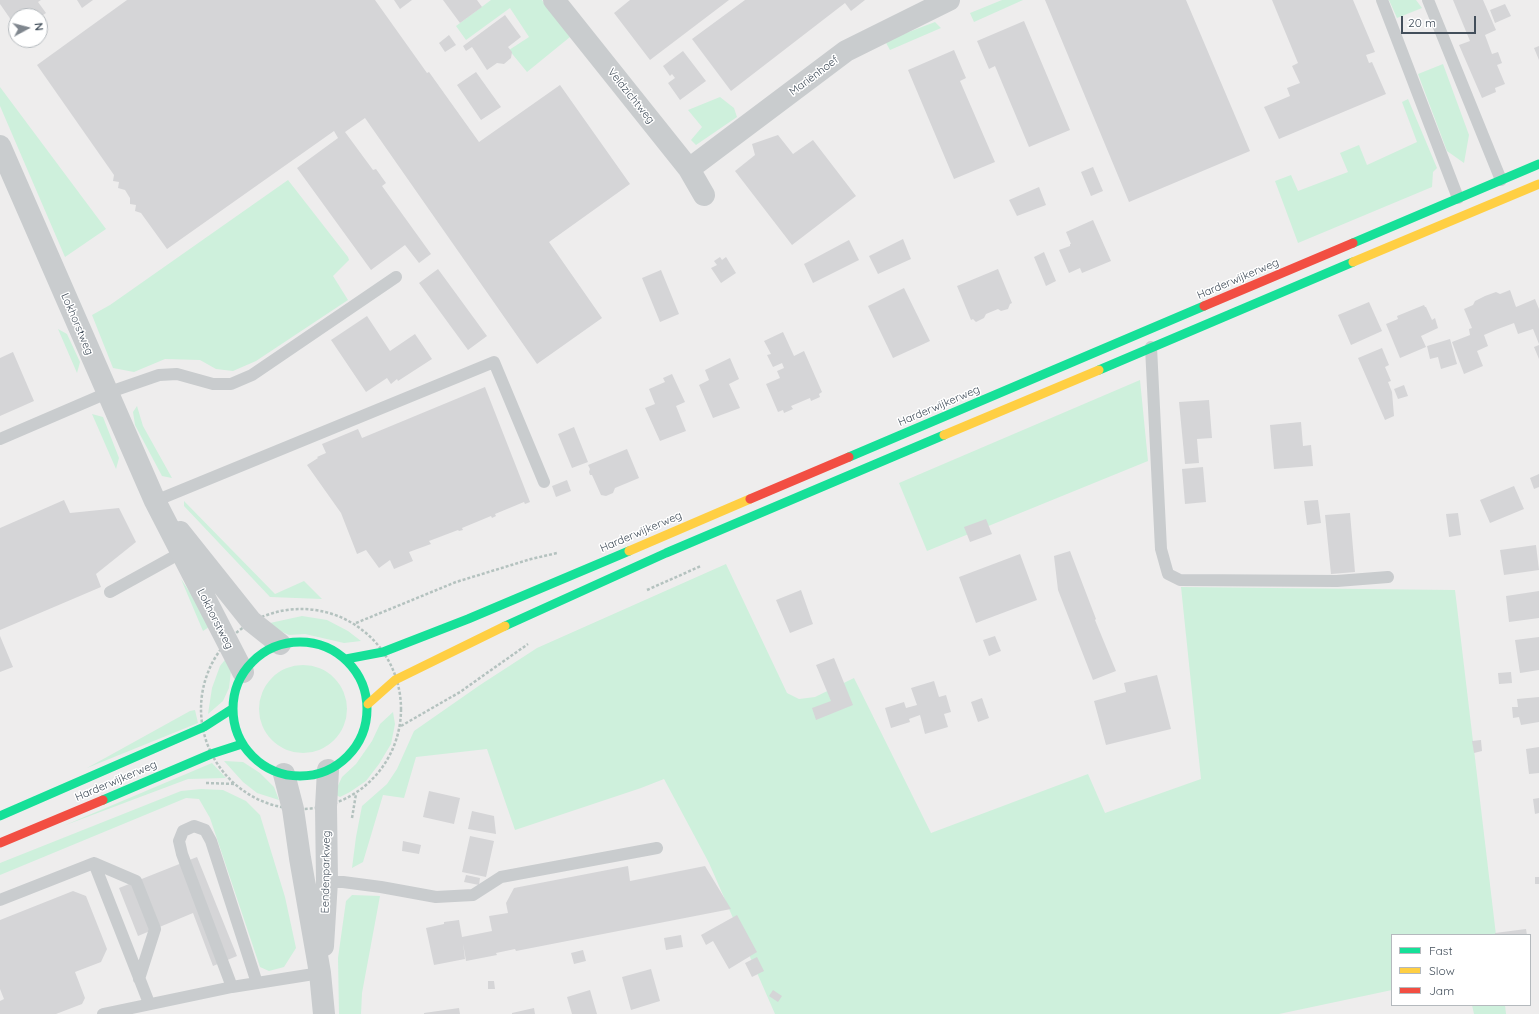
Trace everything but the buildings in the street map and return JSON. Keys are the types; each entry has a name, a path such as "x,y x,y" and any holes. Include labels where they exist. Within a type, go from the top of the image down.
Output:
{"main road":[{"name":"Harderwijkerweg","path":"346,659 383,652 468,618 1539,164"},
{"path":"368,704 395,680 505,626 673,550 1539,184"},
{"path":"303,641 326,646 346,659 361,679 368,704 366,724 358,743 345,759 328,770 306,776 284,774 268,768 254,758 242,744 235,727 232,709 235,690 243,672 259,655 280,644 303,641"},
{"name":"Harderwijkerweg","path":"0,816 204,727 232,709"},
{"name":"Harderwijkerweg","path":"0,843 211,754 242,744"}],"street":[{"name":"Veldzichtweg","path":"554,0 689,169 704,195"},
{"name":"Mariënhoef","path":"689,169 846,51 949,0"},
{"name":"Lokhorstweg","path":"0,146 155,501 186,549 227,641 243,672"},
{"name":"Lokhorstweg","path":"186,549 251,621 280,644"},
{"name":"Eendenparkweg","path":"320,973 326,914 326,806 328,770"},
{"name":"Eendenparkweg","path":"284,774 293,810 320,973 324,1014"}],"lane":[{"path":"1382,0 1458,198"},
{"path":"1428,0 1501,180"},
{"path":"0,439 107,393 159,375 177,374 213,384 231,384 252,375 396,278"},
{"path":"1151,347 1161,549 1168,574 1180,580 1337,581 1388,577"},
{"path":"155,501 494,362 544,482"},
{"path":"110,592 186,549"},
{"path":"232,987 182,854 179,841 183,831 194,826 205,830 211,841 257,983"},
{"path":"305,885 327,881 381,887 436,897 473,895 501,877 657,848"},
{"path":"94,863 149,1003"},
{"path":"0,900 94,863 136,881 155,928 139,979"},
{"path":"103,1014 149,1003 232,987 320,973"}],"path":[{"path":"356,623 316,610 282,612 251,621 238,630 227,641 210,666 206,687 200,702 204,727 211,754 236,784 256,799 293,810 326,806 361,791 388,765 396,746 401,726 399,701"}],"green space":[{"path":"491,0 542,0 570,37 527,72 509,50 529,37 510,8 466,40 456,26"},
{"path":"1002,0 1023,0 974,22 970,13"},
{"path":"1389,0 1416,0 1422,8 1397,18"},
{"path":"935,22 941,28 890,50 885,41"},
{"path":"1443,64 1469,135 1464,163 1447,151 1418,74"},
{"path":"0,87 106,229 65,257 0,106"},
{"path":"720,97 734,108 737,117 696,145 691,140 702,127 688,110"},
{"path":"1408,99 1437,168 1433,172 1432,187 1298,243 1275,181 1291,175 1298,191 1348,172 1340,153 1359,145 1367,165 1417,142 1402,102"},
{"path":"288,180 348,257 349,260 333,276 348,300 256,361 233,371 216,369 200,360 165,359 134,372 113,368 92,315 110,305"},
{"path":"58,329 67,334 80,362 77,373"},
{"path":"1140,380 1148,461 927,551 899,483"},
{"path":"137,406 143,426 172,478 162,476 135,425 133,412"},
{"path":"92,414 103,417 119,458 116,469"},
{"path":"184,501 275,594 304,581 322,599 270,597 184,506"},
{"path":"726,564 787,693 799,699 815,697 854,678 931,833 1088,774 1105,813 1201,779 1181,587 1455,590 1496,934 1391,934 1391,990 1279,1014 775,1014 709,863 664,779 515,830 487,749 416,757 404,798 383,795 363,862 352,868 362,806 387,784 397,769 414,731 480,685 537,648"},
{"path":"181,579 212,625 203,631"},
{"path":"302,616 327,620 348,631 361,641 344,643 305,634 289,635 278,630 270,623"},
{"path":"228,656 231,671 229,688 223,701 208,714 212,688 220,666"},
{"path":"303,665 320,668 328,672 340,684 344,692 347,709 344,726 340,734 328,746 320,750 303,753 286,750 278,746 266,734 262,726 259,709 262,692 266,684 278,672 286,668"},
{"path":"195,710 198,723 87,768 190,711"},
{"path":"393,712 395,724 391,744 379,764 366,781 350,792 340,797 334,794 342,777 356,764 372,741 380,724"},
{"path":"224,761 243,762 260,773 274,787 279,800 257,793 243,782"},
{"path":"212,763 226,778 188,779 63,826"},
{"path":"201,789 223,790 246,801 260,815 285,897 296,948 284,967 269,971 260,967 210,818 199,799 186,798 0,875 0,863 181,791"},
{"path":"352,895 380,896 362,993 361,1014 339,1014 338,958 346,901"},
{"path":"1472,1006 1505,1006 1506,1014 1474,1014"}],"traffic: fast":[{"path":"1353,243 1539,164"},
{"path":"1099,370 1353,262"},
{"path":"849,457 1204,306"},
{"path":"505,626 666,553 944,435"},
{"path":"346,659 383,652 468,619 629,551"},
{"path":"307,642 332,650 343,657 352,666 362,683 366,696 367,709 366,722 362,735 352,752 343,761 326,771 313,775 293,776 268,768 257,761 248,752 238,735 234,722 233,702 241,677 248,666 257,657 274,647 287,643 307,642"},
{"path":"0,816 204,727 232,709"},
{"path":"103,800 211,754 242,744"}],"traffic: slow":[{"path":"1353,262 1539,184"},
{"path":"944,435 1099,370"},
{"path":"629,551 750,499"},
{"path":"368,704 395,680 505,626"}],"traffic: jam":[{"path":"1204,306 1353,243"},
{"path":"750,499 849,457"},
{"path":"0,843 103,800"}]}
